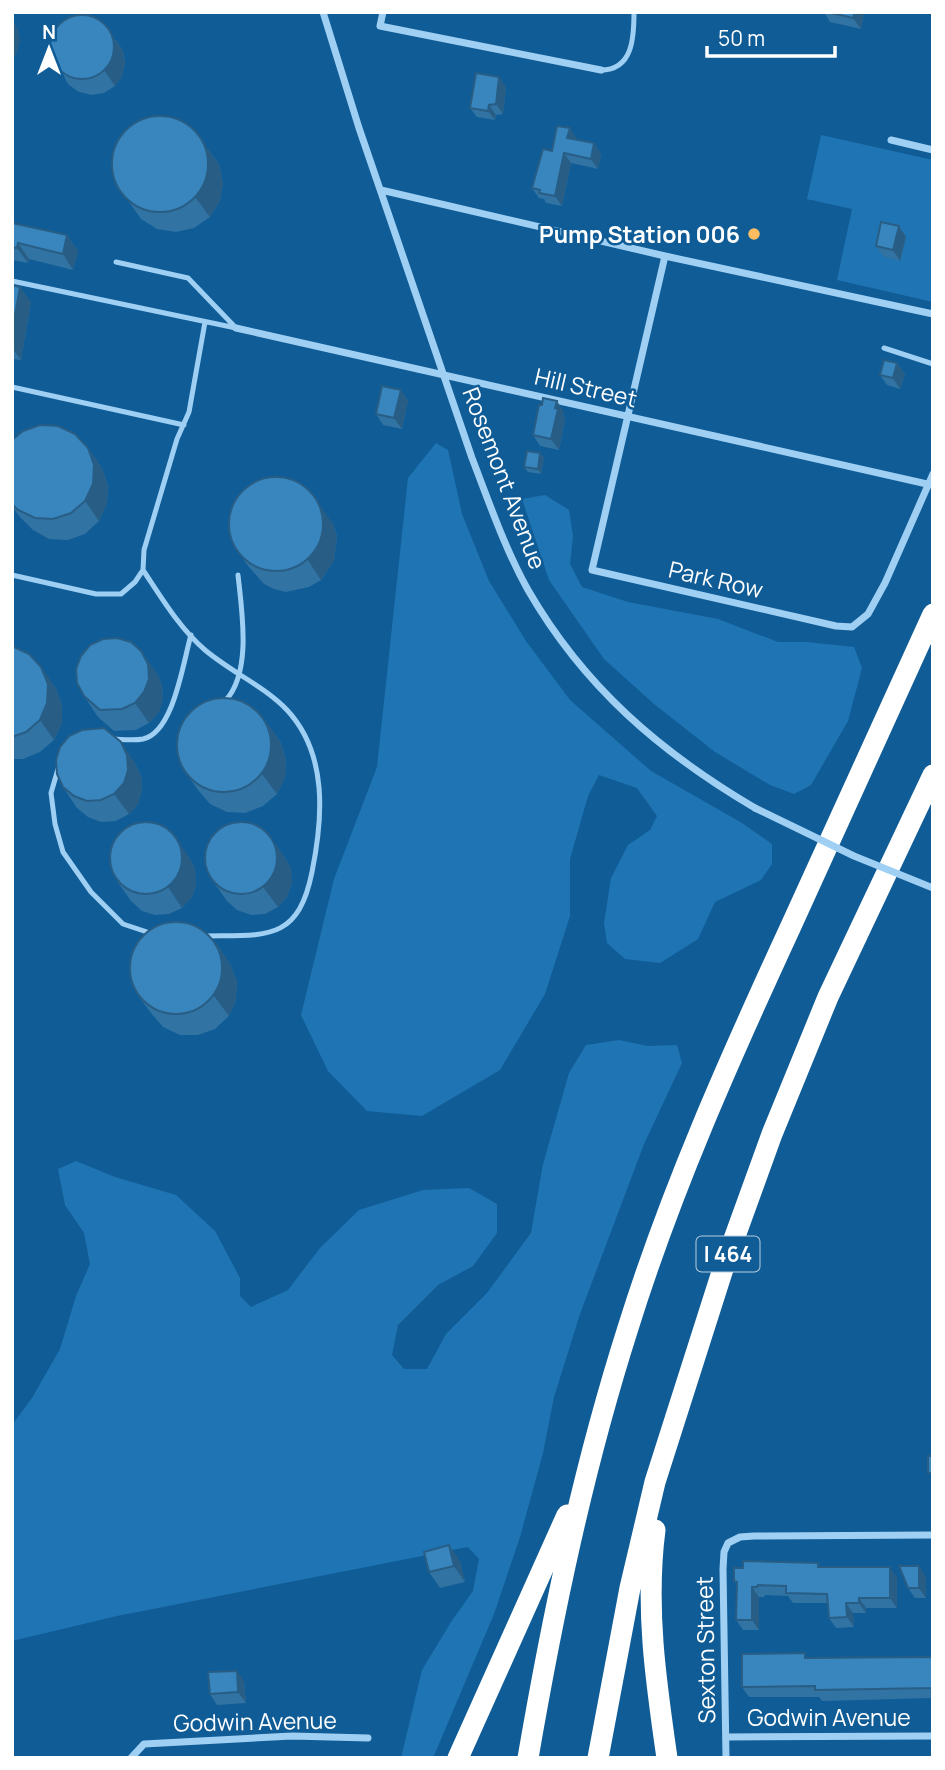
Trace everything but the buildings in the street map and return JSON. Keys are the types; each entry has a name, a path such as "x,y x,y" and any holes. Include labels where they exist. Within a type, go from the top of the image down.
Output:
{"highway":[{"path":"528,1758 586,1472 628,1327 694,1144 726,1068 933,614"},
{"name":"I 464","path":"598,1758 654,1482 722,1272 777,1122 828,997 933,775"},
{"path":"664,1450 653,1540 650,1611 653,1656 667,1758"},
{"path":"458,1758 586,1472"}],"street":[{"name":"Rosemont Avenue","path":"323,12 380,190 493,512 527,587 547,622 593,680 650,736 682,762 755,808 854,856 933,888"},
{"path":"383,12 380,26 601,70"},
{"path":"891,140 933,150"},
{"path":"380,190 933,314"},
{"path":"627,416 665,256"},
{"name":"Hill Street","path":"236,328 928,484"},
{"name":"Park Row","path":"627,416 593,570 836,626 852,627 868,614 885,583 928,484"},
{"path":"928,484 933,474"},
{"name":"Sexton Street","path":"726,1758 723,1569 724,1552 728,1542 740,1537 754,1536 933,1535"},
{"name":"Godwin Avenue","path":"131,1758 144,1744 292,1736 368,1738"},
{"name":"Godwin Avenue","path":"726,1737 933,1736"}],"lane":[{"path":"601,70 611,70 622,63 631,52 634,12"},
{"path":"116,262 188,278 236,328"},
{"path":"12,281 236,328"},
{"path":"12,576 96,594 121,594 135,583 143,570 144,550 177,439 189,412 205,322"},
{"path":"884,348 933,365"},
{"path":"12,387 184,425"},
{"path":"143,570 204,649 287,710 307,739 320,778 318,841 307,895 290,924 263,935 192,935"},
{"path":"220,705 228,698 241,675 243,614 238,575"},
{"path":"102,739 144,739 159,731 168,717 191,635"},
{"path":"60,764 51,793 55,824 64,852 92,892 123,924 151,934 165,934"}],"shaded area":[{"path":"821,135 933,160 933,302 837,280 852,209 807,199"},
{"path":"436,443 448,450 462,514 489,581 526,641 570,700 651,771 742,823 772,844 772,864 761,880 715,902 698,939 660,963 625,959 607,943 604,923 611,878 628,845 650,830 657,816 637,788 599,775 588,796 570,859 570,916 545,994 500,1070 422,1116 367,1111 328,1071 301,1015 334,879 377,767 408,478"},
{"path":"545,495 569,510 573,536 570,564 582,587 628,602 718,619 778,642 854,647 862,668 848,721 811,785 794,794 770,785 715,752 654,704 604,659 549,580 522,499"},
{"path":"619,1040 648,1046 677,1045 682,1063 644,1144 580,1314 554,1397 543,1453 520,1537 494,1614 433,1758 401,1758 422,1670 473,1591 479,1559 468,1547 117,1616 12,1641 12,1425 32,1398 60,1349 76,1296 90,1264 84,1233 65,1205 58,1169 76,1161 115,1177 176,1195 215,1231 240,1278 240,1296 251,1307 288,1290 320,1248 359,1210 423,1190 469,1188 497,1204 497,1233 473,1266 438,1285 398,1325 392,1355 404,1369 427,1369 446,1334 487,1293 531,1233 543,1164 569,1073 586,1045"}],"place":[{"name":"Pump Station 006","path":"754,234"}]}
